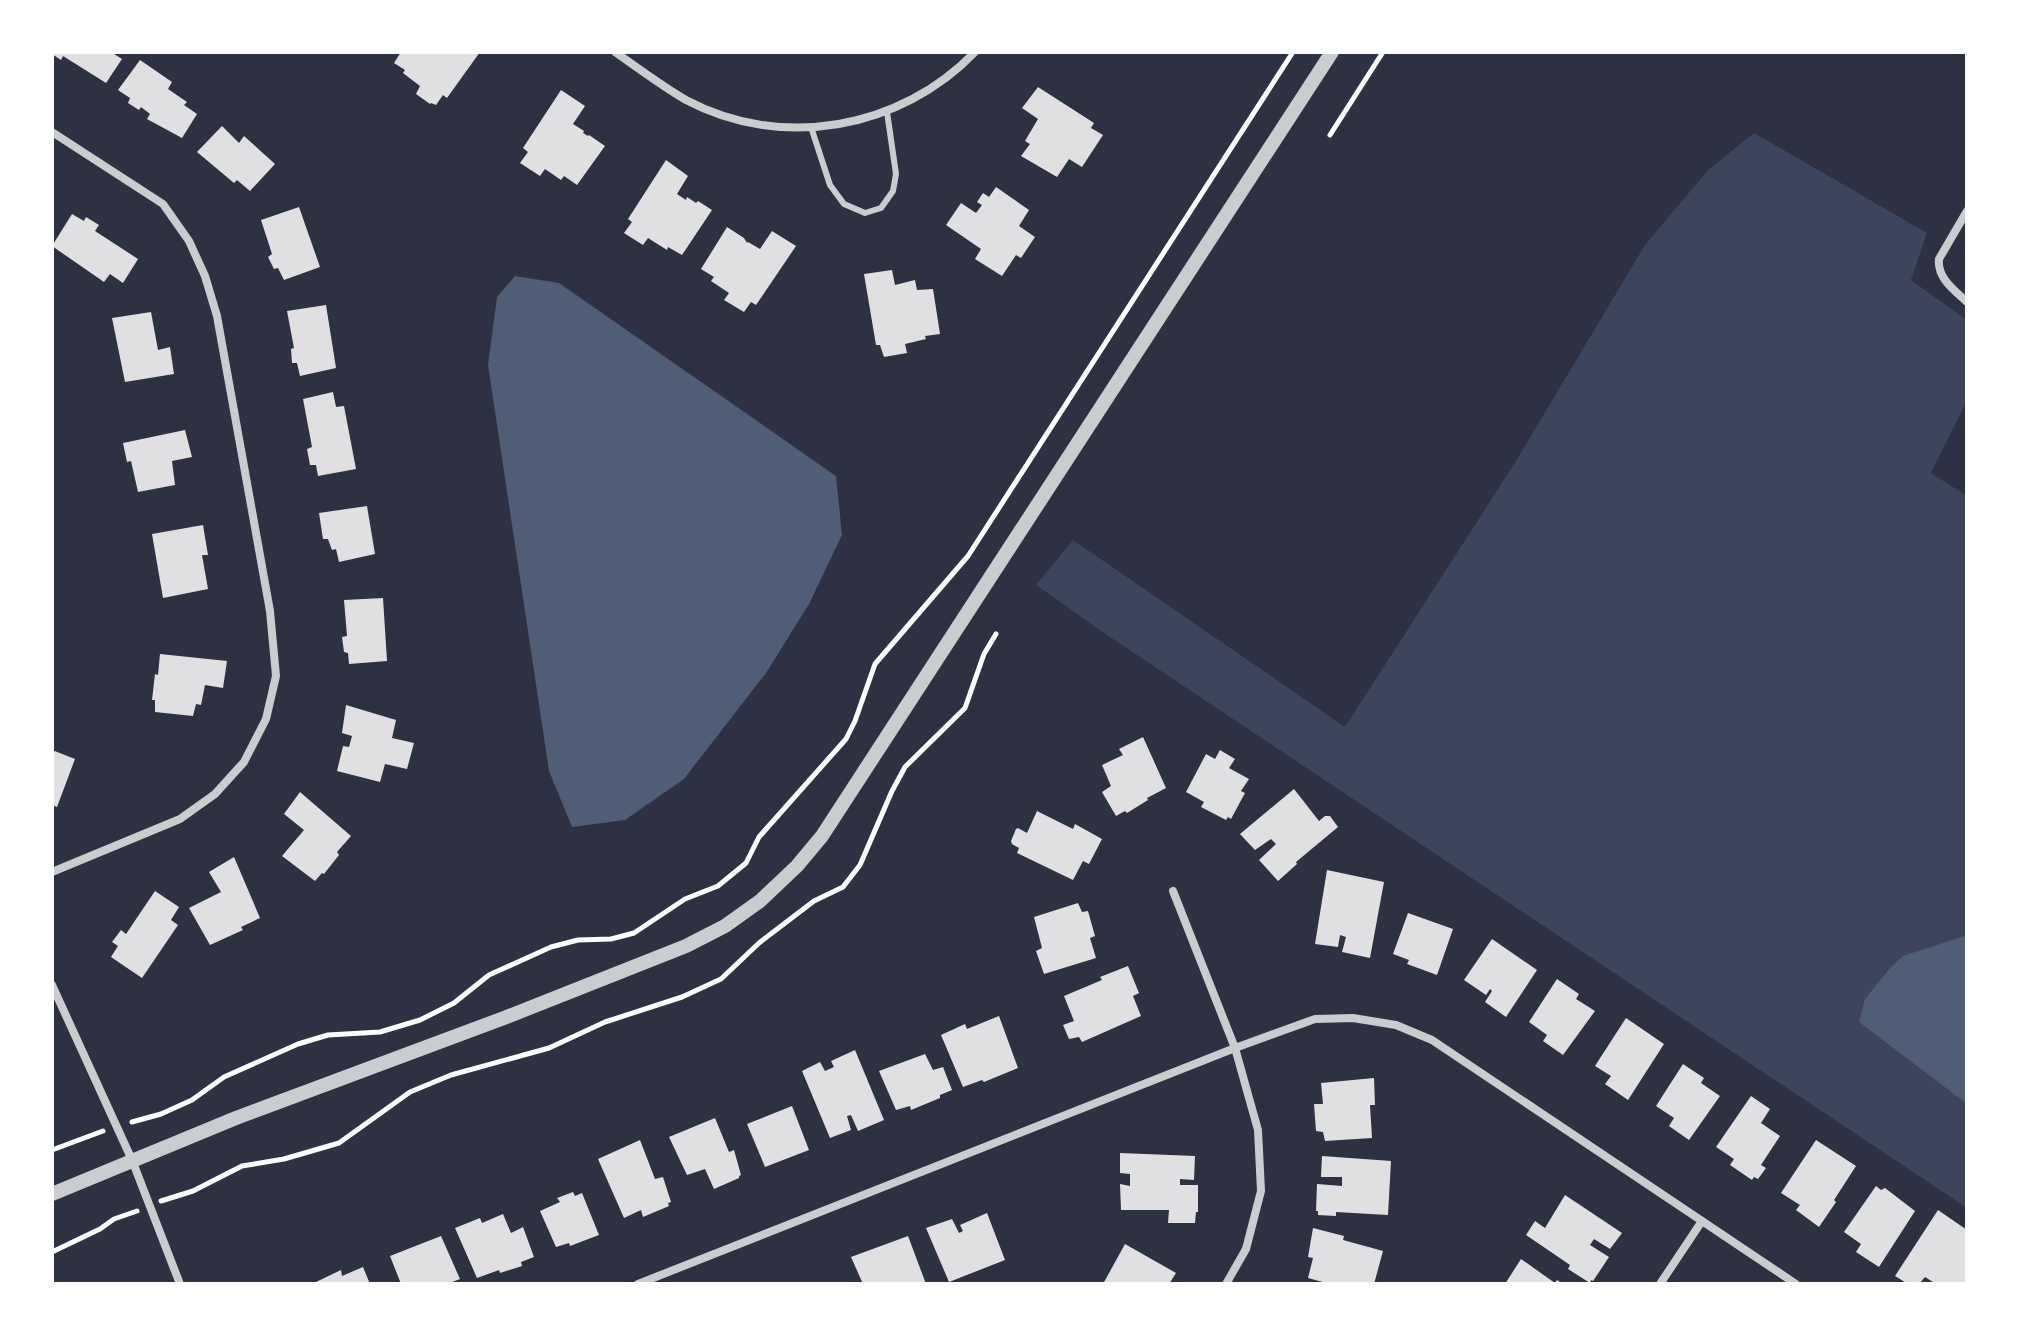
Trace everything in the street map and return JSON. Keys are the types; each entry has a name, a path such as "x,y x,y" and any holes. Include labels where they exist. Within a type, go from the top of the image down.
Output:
{"street":[{"path":"615,52 686,100 717,113 784,128 852,123 887,112 925,92 960,68 975,52"},
{"path":"52,1194 236,1118 518,1013 686,946 725,926 760,901 797,866 822,836 1332,52"},
{"path":"52,132 163,204 189,241 205,276 217,316 270,611 276,676 266,719 244,762 215,794 180,819 52,872"},
{"path":"1967,211 1939,259 1938,268 1949,286 1967,302"},
{"path":"1173,891 1235,1048 1258,1130 1261,1191 1246,1249 1226,1284"},
{"path":"52,985 132,1160 180,1284"},
{"path":"638,1284 1235,1048 1315,1019 1353,1018 1396,1025 1432,1040 1796,1284"},
{"path":"1660,1284 1702,1221"}],"lane":[{"path":"811,127 830,185 844,204 865,213 881,208 893,191 896,174 887,112"}],"path":[{"path":"52,1150 117,1126 161,1114 192,1100 224,1077 298,1044 328,1035 380,1032 420,1020 454,1003 489,975 551,947 578,940 611,939 634,933 685,899 718,886 746,863 759,837 846,739 875,664 968,556 1293,52"},
{"path":"1330,135 1383,52"}],"shaded area":[{"path":"1754,133 1927,233 1911,280 1967,320 1967,401 1931,473 1967,496 1967,1208 1036,585 1073,540 1345,727 1516,461 1645,245 1708,170"},
{"path":"515,276 559,283 836,476 842,535 809,604 766,673 684,779 625,820 572,827 549,771 488,365 497,297"},
{"path":"1967,935 1967,1104 1859,1022 1865,999 1903,956"}],"building":[{"path":"52,52 111,52 122,59 106,83 63,56 61,60"},
{"path":"401,52 480,52 447,98 443,95 436,105 416,94 420,86 394,63"},
{"path":"140,60 172,82 168,89 187,102 184,105 197,114 182,138 147,119 150,114 128,103 130,98 118,90"},
{"path":"1038,87 1094,123 1091,128 1103,135 1082,167 1069,159 1057,177 1021,156 1030,144 1025,141 1038,119 1022,108"},
{"path":"561,90 585,106 573,124 605,146 577,185 564,176 561,180 545,169 540,176 520,163 528,152 523,148"},
{"path":"222,126 239,143 244,136 275,164 250,191 237,180 234,183 197,152"},
{"path":"666,160 688,176 677,194 712,210 682,255 648,238 643,245 624,233 632,222 628,219"},
{"path":"996,187 1029,210 1019,226 1035,237 1021,258 1016,255 1002,276 975,259 981,249 946,225 961,203 976,213 982,205 977,202 983,193 989,197"},
{"path":"299,207 320,267 284,280 268,257 272,254 261,220"},
{"path":"72,214 84,221 86,217 99,225 95,231 138,259 123,283 110,274 104,282 52,246"},
{"path":"727,227 760,249 772,231 796,246 756,305 751,302 744,312 724,300 729,293 711,281 714,277 701,269"},
{"path":"892,270 895,285 915,280 917,290 933,289 940,334 905,344 907,353 884,357 880,345 876,345 864,274"},
{"path":"326,305 336,368 300,376 297,363 292,363 291,349 294,348 287,311"},
{"path":"151,312 158,350 170,347 174,374 125,382 112,318"},
{"path":"333,392 336,407 344,406 356,469 318,476 316,465 310,465 307,449 312,447 303,399"},
{"path":"185,430 192,457 172,461 175,485 138,492 123,443"},
{"path":"367,506 375,554 339,562 336,549 332,550 328,539 323,539 319,513"},
{"path":"203,525 208,555 202,555 208,589 163,598 152,534"},
{"path":"383,598 387,661 349,664 342,637 347,636 344,600"},
{"path":"160,654 227,661 223,688 205,685 201,705 196,704 193,716 155,712 155,700 152,700"},
{"path":"346,705 396,720 392,738 414,743 407,769 385,764 380,782 337,771 343,746 349,747 352,736 342,733"},
{"path":"1143,737 1166,788 1127,813 1125,811 1116,816 1102,792 1111,786 1102,765 1123,755 1119,749"},
{"path":"52,750 75,759 57,807 52,805"},
{"path":"1220,750 1235,759 1229,768 1249,779 1231,819 1228,817 1226,820 1201,807 1204,802 1186,792 1206,754 1215,759"},
{"path":"1294,789 1319,821 1330,816 1338,827 1278,881 1259,860 1276,844 1271,839 1255,850 1240,834"},
{"path":"300,792 351,836 324,874 315,881 282,856 304,830 284,814"},
{"path":"1037,811 1073,829 1075,824 1102,839 1089,864 1083,861 1073,880 1017,853 1019,848 1012,844 1016,829 1027,833"},
{"path":"234,857 260,918 241,927 243,930 210,945 189,908 221,892 209,872"},
{"path":"1327,870 1384,882 1370,958 1342,952 1346,937 1340,935 1338,947 1315,944"},
{"path":"155,891 179,907 171,920 178,925 142,978 111,957 118,946 112,942 121,930 126,934"},
{"path":"1078,903 1082,912 1088,911 1095,936 1090,938 1096,958 1044,974 1036,951 1042,948 1034,917"},
{"path":"1408,913 1453,929 1437,975 1407,964 1409,960 1393,954"},
{"path":"1492,939 1537,970 1506,1017 1485,1002 1492,991 1490,989 1486,995 1464,980"},
{"path":"1128,966 1139,993 1133,996 1141,1016 1082,1042 1079,1037 1069,1039 1063,1025 1074,1021 1064,996"},
{"path":"1557,979 1579,994 1576,999 1595,1011 1563,1055 1543,1041 1547,1035 1529,1022"},
{"path":"999,1016 1018,1068 963,1087 941,1035 965,1024 967,1029"},
{"path":"1626,1018 1664,1044 1628,1100 1605,1084 1611,1076 1595,1066"},
{"path":"855,1050 884,1120 858,1131 851,1115 847,1116 851,1130 830,1138 802,1071 820,1062 825,1071 834,1067 831,1061"},
{"path":"925,1054 933,1070 943,1067 952,1090 911,1110 910,1106 896,1110 879,1071"},
{"path":"1683,1064 1704,1078 1701,1083 1720,1096 1689,1140 1669,1126 1674,1118 1656,1106"},
{"path":"1374,1078 1375,1105 1370,1105 1372,1138 1325,1141 1323,1132 1316,1131 1314,1104 1323,1104 1321,1083"},
{"path":"1751,1096 1770,1109 1761,1123 1780,1136 1761,1165 1766,1168 1758,1179 1754,1177 1752,1180 1730,1165 1734,1159 1716,1147"},
{"path":"792,1106 809,1150 765,1167 747,1124"},
{"path":"715,1118 729,1152 734,1150 741,1175 714,1189 705,1169 687,1175 669,1137"},
{"path":"640,1140 655,1179 663,1177 671,1202 669,1206 643,1217 641,1210 624,1218 598,1159"},
{"path":"1816,1140 1856,1166 1819,1227 1796,1210 1800,1205 1781,1193"},
{"path":"1120,1153 1195,1156 1194,1180 1180,1179 1180,1185 1198,1185 1195,1223 1168,1223 1169,1210 1121,1210 1120,1184 1130,1186 1130,1174 1120,1173"},
{"path":"1322,1156 1391,1161 1388,1215 1336,1212 1336,1216 1318,1215 1317,1184 1342,1186 1342,1177 1321,1177"},
{"path":"1876,1186 1881,1190 1885,1188 1915,1211 1879,1267 1856,1252 1861,1244 1844,1232"},
{"path":"573,1192 575,1196 582,1193 599,1235 570,1246 569,1243 556,1247 540,1211 560,1202 557,1198"},
{"path":"1565,1195 1622,1233 1610,1249 1594,1239 1590,1245 1609,1257 1590,1283 1526,1235 1535,1221 1545,1228"},
{"path":"1938,1210 1967,1230 1967,1284 1931,1284 1933,1282 1925,1277 1919,1284 1908,1284 1895,1276"},
{"path":"987,1213 1005,1260 949,1282 926,1228 952,1219 959,1233 963,1231 960,1225"},
{"path":"503,1214 511,1233 523,1227 534,1257 521,1262 522,1266 477,1278 455,1228 480,1218 482,1223"},
{"path":"1313,1228 1383,1251 1374,1284 1330,1284 1308,1278 1313,1258 1308,1257"},
{"path":"441,1236 460,1279 447,1284 401,1284 390,1256"},
{"path":"908,1236 926,1284 863,1284 851,1257"},
{"path":"1125,1244 1176,1273 1169,1284 1103,1284"},
{"path":"1521,1259 1555,1283 1557,1280 1563,1284 1505,1284"},
{"path":"363,1267 370,1284 316,1282 341,1270 342,1276"}]}
